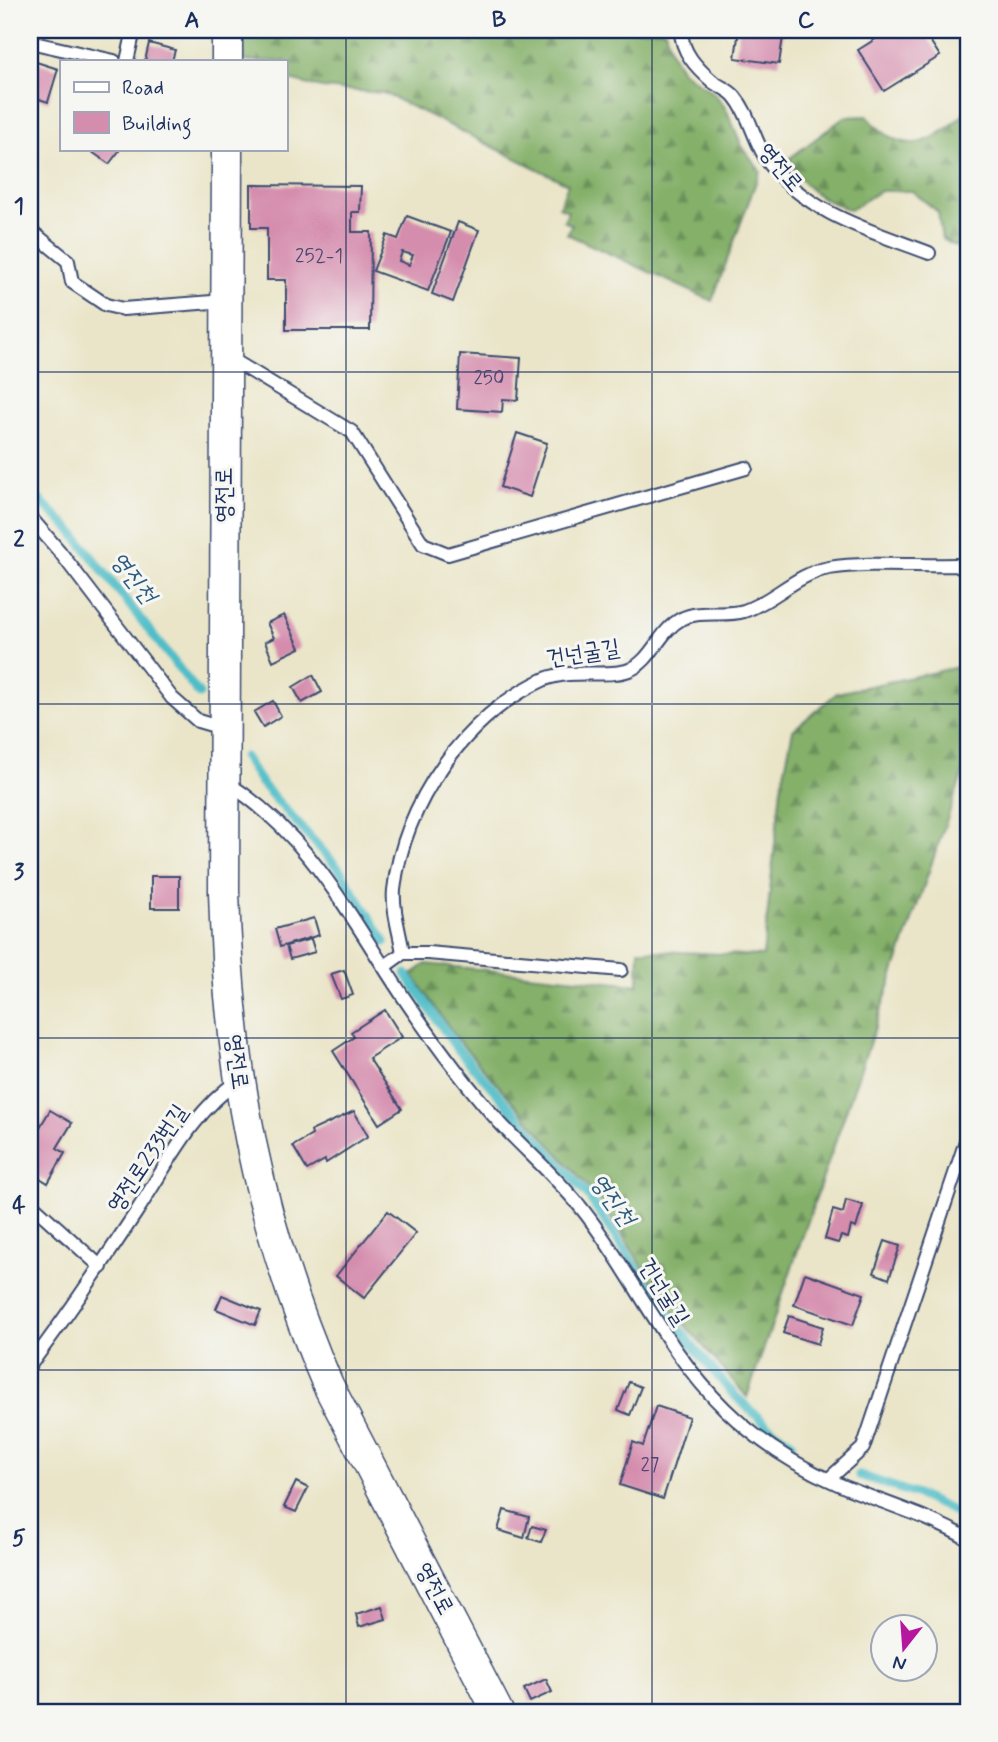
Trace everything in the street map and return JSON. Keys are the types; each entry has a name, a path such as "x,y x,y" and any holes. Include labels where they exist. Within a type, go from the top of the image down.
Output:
{"street":[{"path":"226,60 227,30"},
{"name":"영전로","path":"227,150 224,781 226,946 238,1081 272,1236 308,1339 328,1385 498,1712"}],"lane":[{"path":"127,60 134,30"},
{"name":"영전로","path":"681,30 681,41 691,61 714,83 734,94 768,161 789,186 839,219 929,253"},
{"path":"30,42 110,60"},
{"path":"30,230 68,261 72,282 106,305 137,309 226,301"},
{"path":"225,356 352,432 418,538 434,551 447,554 746,468"},
{"path":"30,517 172,698 198,721 225,729"},
{"name":"건넌굴길","path":"403,953 393,893 399,856 411,823 453,752 516,695 548,678 583,671 626,671 640,664 668,628 683,618 703,613 740,612 759,605 793,582 828,568 956,565 968,571"},
{"name":"건넌굴길","path":"224,781 269,813 309,855 339,893 404,999 480,1101 576,1200 604,1238 658,1325 702,1385 754,1435 829,1479 938,1522 968,1539"},
{"path":"385,966 403,953 463,955 621,970"},
{"name":"영전로233번길","path":"30,1365 101,1267 187,1135 225,1090 238,1081"},
{"path":"829,1479 863,1448 968,1135"},
{"path":"30,1203 101,1267"}],"green space":[{"path":"242,30 665,30 671,52 682,71 715,94 726,109 742,146 760,171 712,301 567,234 572,225 564,221 568,211 559,207 568,184 384,93 322,88 287,79 287,60 243,60"},
{"path":"968,110 967,252 942,239 938,212 912,191 880,191 850,210 830,202 805,185 790,158 845,117 867,116 893,139 918,143 943,132"},
{"path":"968,665 968,766 964,770 747,1397 666,1303 599,1199 458,1040 412,974 426,964 638,985 639,950 763,956 781,788 793,730 837,693"}],"building":[{"path":"739,30 784,30 779,64 735,58"},
{"path":"890,30 923,30 940,56 884,91 858,50"},
{"path":"149,43 175,50 172,60 145,60"},
{"path":"30,60 58,69 48,102 30,96"},
{"path":"89,150 118,150 109,164"},
{"path":"251,185 361,186 360,212 352,212 352,232 371,232 370,330 286,330 286,280 267,280 267,228 251,228"},
{"path":"407,216 451,232 428,291 373,271 387,235 398,239","holes":["402,252 413,255 409,265 399,261"]},
{"path":"458,222 479,230 453,302 432,294"},
{"path":"460,354 521,358 518,400 503,399 502,412 457,409"},
{"path":"517,433 547,443 530,497 500,487"},
{"path":"284,615 300,648 273,661 265,642 274,638 267,623"},
{"path":"313,675 322,692 302,703 293,687"},
{"path":"273,701 281,716 263,727 254,712"},
{"path":"151,876 179,876 179,908 151,908"},
{"path":"314,918 319,935 280,947 275,929"},
{"path":"311,939 315,952 290,959 286,946"},
{"path":"344,970 353,995 341,999 331,974"},
{"path":"385,1010 402,1037 369,1058 402,1109 379,1124 333,1051 354,1037 351,1032"},
{"path":"50,1110 72,1123 57,1148 65,1153 48,1183 30,1172 30,1144"},
{"path":"354,1111 368,1136 326,1163 325,1160 307,1170 293,1146 312,1135 311,1131"},
{"path":"846,1200 863,1205 856,1228 851,1226 848,1238 841,1236 838,1243 825,1239 833,1210 843,1213"},
{"path":"388,1211 416,1233 364,1298 336,1276"},
{"path":"885,1241 900,1246 889,1279 874,1273"},
{"path":"805,1273 864,1294 853,1325 794,1305"},
{"path":"222,1295 261,1311 255,1325 216,1309"},
{"path":"789,1316 823,1327 818,1344 783,1333"},
{"path":"629,1382 641,1387 630,1415 618,1410"},
{"path":"656,1406 689,1417 663,1499 620,1485 633,1442 643,1446"},
{"path":"296,1482 308,1488 296,1512 284,1507"},
{"path":"504,1510 529,1517 524,1538 498,1530"},
{"path":"532,1526 546,1530 541,1542 528,1538"},
{"path":"382,1606 386,1619 359,1627 356,1614"},
{"path":"546,1679 552,1692 530,1702 524,1689"}],"waterway":[{"name":"영진천","path":"30,491 71,530 199,694"},
{"name":"영진천","path":"244,757 261,783 339,869 385,942"},
{"name":"영진천","path":"406,974 455,1046 589,1197 662,1307 697,1351 733,1394 769,1427 792,1443"},
{"name":"영진천","path":"859,1475 918,1495 968,1518"}]}
